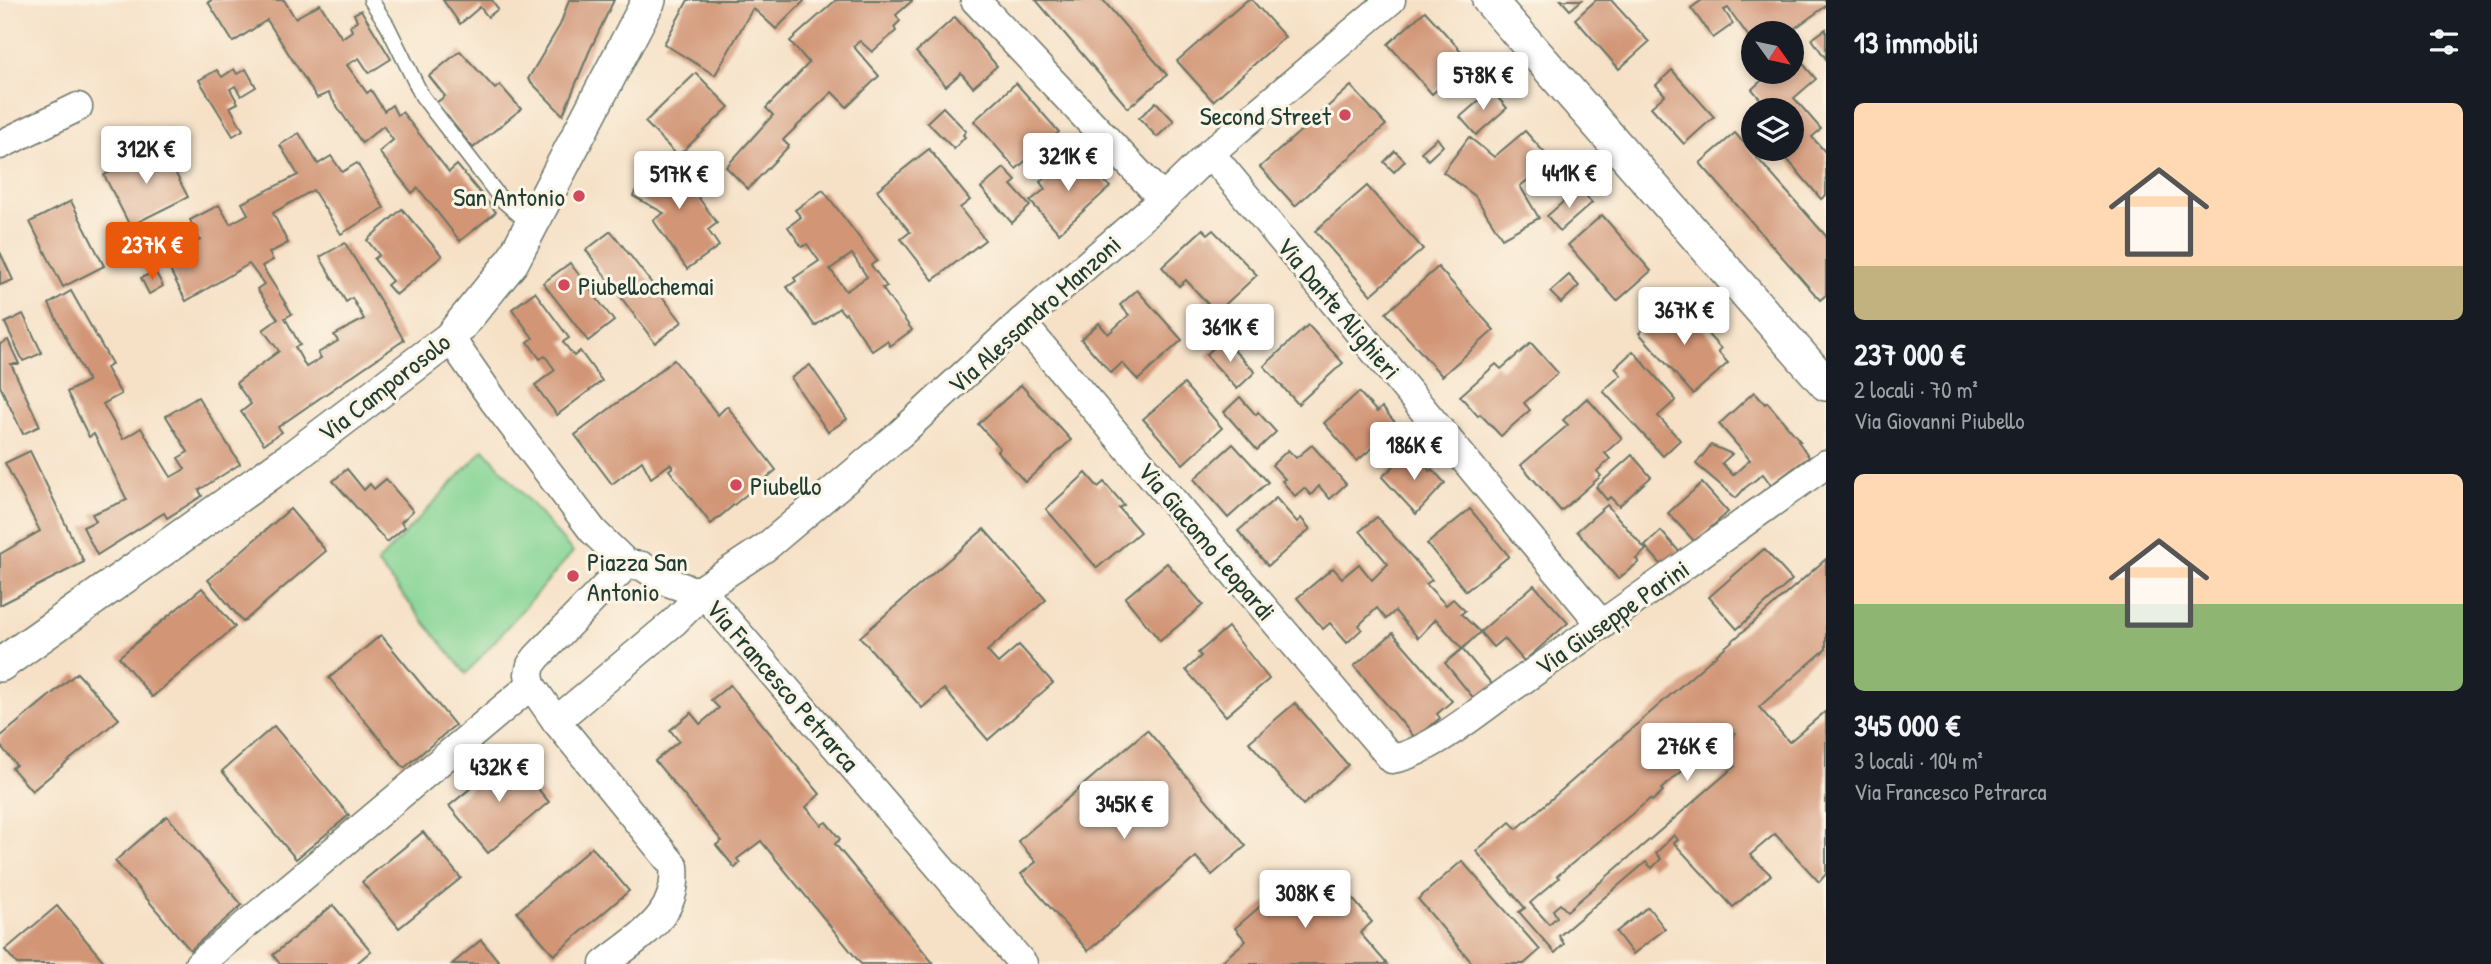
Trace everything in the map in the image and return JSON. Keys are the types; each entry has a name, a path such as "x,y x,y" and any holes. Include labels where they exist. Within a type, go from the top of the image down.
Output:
{"street":[{"name":"Via Camporosolo","path":"0,665 293,457 450,338 512,262 649,0"},
{"path":"975,0 1163,199"},
{"name":"Via Alessandro Manzoni","path":"556,721 674,622 701,590 766,547 900,435 1021,322 1163,199 1210,153 1391,0"},
{"path":"1489,0 1826,384"},
{"path":"0,145 78,107"},
{"name":"Via Dante Alighieri","path":"1210,153 1602,625"},
{"name":"Via Giacomo Leopardi","path":"1021,322 1392,759"},
{"name":"Via Francesco Petrarca","path":"450,338 494,401 593,531 627,564 642,566 665,581 691,590 701,590 1023,964"},
{"name":"Via Giuseppe Parini","path":"1392,759 1406,757 1445,734 1826,464"},
{"path":"604,964 661,918 674,893 674,866 556,721 531,685 529,674 537,657 627,564"},
{"path":"199,964 531,685"}],"lane":[{"path":"371,0 387,25 422,96 501,199 531,225"}],"green space":[{"path":"484,449 573,552 466,674 377,563"}],"building":[{"path":"284,0 295,18 320,4 342,38 352,31 350,26 357,21 354,14 361,10 391,59 369,73 359,58 347,65 367,93 371,90 384,111 392,105 397,115 402,112 449,172 457,165 496,212 460,241 418,188 412,193 379,152 393,140 383,126 362,143 328,93 317,98 267,20 233,42 208,2"},
{"path":"443,0 492,0 498,9 488,17 480,7 460,24"},
{"path":"569,0 614,0 563,115 528,79 560,25"},
{"path":"688,0 805,0 776,29 753,8 715,75 664,44"},
{"path":"836,0 913,0 896,15 900,21 894,27 896,31 872,52 860,41 853,46 879,76 847,107 832,92 783,140 789,146 748,189 726,167 773,115 766,108 809,63 790,41"},
{"path":"1036,0 1103,0 1167,75 1128,108"},
{"path":"1247,0 1252,0 1285,37 1213,101 1177,61"},
{"path":"1561,0 1582,0 1570,10"},
{"path":"1596,0 1611,0 1649,42 1619,69 1575,19"},
{"path":"1702,0 1826,0 1826,6 1804,22 1741,21 1741,26 1728,8 1724,10 1733,24 1713,38 1691,8"},
{"path":"1425,11 1470,61 1432,94 1388,44"},
{"path":"955,17 997,66 973,87 961,73 946,86 916,52"},
{"path":"1826,29 1826,59 1812,39"},
{"path":"460,51 495,89 500,85 521,109 473,148 436,103 445,96 429,76"},
{"path":"1804,65 1816,79 1794,98 1759,98 1752,89 1758,84 1804,84"},
{"path":"234,69 237,74 246,69 256,87 241,96 235,86 230,89 238,103 230,107 243,130 233,136 199,80 217,70 222,77"},
{"path":"1672,70 1714,117 1684,144 1651,107 1665,95 1656,85"},
{"path":"696,73 729,107 678,156 645,122"},
{"path":"1016,83 1059,132 1016,169 974,121"},
{"path":"1351,86 1386,125 1295,206 1260,167"},
{"path":"1491,90 1507,108 1476,135 1460,117"},
{"path":"1156,102 1174,121 1157,137 1139,118"},
{"path":"943,107 966,131 963,135 965,137 954,149 927,122"},
{"path":"1804,109 1821,129 1812,137 1826,153 1826,195 1821,199 1789,161 1804,161"},
{"path":"1525,131 1552,161 1520,186 1539,218 1502,238 1475,196 1443,172 1469,137 1494,157"},
{"path":"299,133 318,164 331,156 342,172 357,163 384,208 341,234 313,190 273,213 288,243 269,253 273,260 262,266 292,314 285,318 300,345 295,347 306,367 321,358 318,353 338,341 334,335 364,319 352,298 346,302 320,257 345,243 404,340 278,427 282,432 264,444 241,412 251,404 236,383 279,351 263,330 278,319 257,289 264,284 249,264 186,301 164,259 200,240 190,220 219,205 230,224 248,214 242,203 298,175 280,145"},
{"path":"1735,133 1741,140 1741,161 1760,161 1826,236 1826,295 1820,300 1700,163"},
{"path":"1437,138 1443,146 1428,160 1421,152"},
{"path":"162,147 188,197 130,226 104,175"},
{"path":"929,149 970,200 960,208 985,240 933,280 901,239 910,232 877,190"},
{"path":"1395,151 1405,161 1394,172 1384,162"},
{"path":"1071,154 1091,176 1096,171 1110,187 1059,233 1030,201 1045,189 1040,182"},
{"path":"652,160 668,169 672,162 700,176 693,190 717,223 708,230 719,246 687,269 653,220 664,213 633,196"},
{"path":"1004,168 1016,181 1011,185 1030,206 1012,223 981,188"},
{"path":"1367,186 1423,249 1371,295 1315,231"},
{"path":"1579,188 1592,203 1560,231 1547,216"},
{"path":"823,190 877,261 871,265 887,287 882,288 912,330 890,346 887,341 872,351 846,313 839,308 815,326 787,287 796,281 794,278 819,261 807,244 802,247 788,227 801,217 795,210","holes":["852,254 867,277 846,291 830,269"]},
{"path":"71,201 104,266 63,287 30,222"},
{"path":"402,209 442,256 396,295 387,285 392,281 374,259 379,255 367,240"},
{"path":"1602,215 1651,271 1617,301 1568,245"},
{"path":"1203,229 1208,234 1213,230 1257,275 1216,313 1186,280 1179,286 1162,267"},
{"path":"611,231 682,322 655,343 586,250"},
{"path":"0,252 13,280 0,285"},
{"path":"570,263 614,321 588,341 543,283"},
{"path":"1438,267 1494,330 1442,376 1386,313"},
{"path":"155,271 163,286 149,294 141,278"},
{"path":"1569,275 1579,286 1561,303 1550,292"},
{"path":"1137,290 1182,340 1138,380 1122,363 1111,373 1081,339 1099,323 1108,334 1129,315 1120,305"},
{"path":"71,291 112,364 106,368 121,394 103,404 123,439 141,428 171,477 185,469 178,458 188,452 166,416 198,397 240,464 199,490 202,496 167,518 164,513 97,555 83,527 96,521 92,514 127,500 94,434 89,437 67,392 88,381 49,304"},
{"path":"535,292 569,338 563,342 574,356 580,351 602,381 557,415 535,385 555,370 545,356 540,359 528,342 533,338 512,309"},
{"path":"1674,302 1685,313 1687,311 1721,349 1718,352 1728,363 1693,394 1639,333"},
{"path":"23,314 42,353 23,361 5,323"},
{"path":"1308,325 1343,363 1298,404 1264,366"},
{"path":"1223,339 1255,372 1237,389 1206,355"},
{"path":"8,340 19,364 11,364 40,426 23,434 0,386 0,344"},
{"path":"1531,343 1558,373 1524,403 1530,410 1501,436 1460,396 1496,364 1501,369"},
{"path":"1633,351 1676,400 1658,416 1680,440 1663,456 1603,391 1621,375 1615,368"},
{"path":"674,360 718,415 727,406 776,470 711,524 669,470 673,467 670,464 651,478 642,461 612,484 575,435"},
{"path":"810,365 847,419 828,432 791,378"},
{"path":"1184,384 1222,428 1183,464 1143,419"},
{"path":"1021,385 1071,440 1025,482 997,451 1000,448 978,424"},
{"path":"1359,392 1377,412 1382,407 1398,426 1357,461 1324,423"},
{"path":"1754,392 1765,404 1767,402 1800,441 1809,457 1771,485 1763,474 1736,498 1696,464 1711,445 1732,454 1722,463 1733,475 1750,460 1719,424"},
{"path":"1240,397 1276,432 1257,450 1224,412"},
{"path":"1587,398 1622,438 1605,453 1610,459 1597,471 1601,476 1561,511 1521,465 1568,425 1563,420"},
{"path":"1233,444 1268,482 1228,518 1194,479"},
{"path":"1312,445 1346,484 1330,499 1319,486 1311,495 1304,488 1295,496 1272,465 1288,450 1296,458"},
{"path":"1411,450 1445,483 1416,514 1382,477"},
{"path":"30,451 84,562 0,605 0,554 40,531 5,463"},
{"path":"1632,455 1651,477 1619,506 1610,497 1607,500 1596,487"},
{"path":"347,469 364,490 370,484 374,489 386,479 413,511 401,522 405,527 387,542 333,481"},
{"path":"1086,473 1098,487 1104,482 1124,505 1119,508 1140,532 1097,568 1046,509"},
{"path":"1702,483 1728,512 1695,542 1668,513"},
{"path":"1276,498 1297,522 1301,518 1310,529 1268,566 1238,531"},
{"path":"1607,505 1646,550 1636,559 1639,562 1618,579 1577,531"},
{"path":"290,509 326,551 243,622 208,580"},
{"path":"1470,509 1509,556 1466,591 1427,544"},
{"path":"1377,517 1432,580 1426,584 1446,605 1453,599 1465,611 1461,614 1480,632 1462,649 1436,619 1418,638 1395,611 1386,619 1377,608 1359,625 1362,629 1347,643 1330,623 1323,629 1297,598 1333,568 1342,578 1359,564 1372,580 1388,564 1360,531"},
{"path":"984,529 1046,600 987,651 998,663 1019,645 1053,683 988,740 944,689 922,708 860,637"},
{"path":"1661,531 1684,557 1667,571 1645,546"},
{"path":"1764,549 1792,580 1737,629 1709,597"},
{"path":"1826,559 1826,649 1759,707 1789,742 1826,711 1826,874 1819,882 1775,834 1750,855 1771,875 1733,907 1674,843 1678,840 1674,835 1656,853 1661,859 1652,868 1646,862 1559,936 1564,944 1555,953 1519,912 1525,908 1476,851 1510,822 1517,829","holes":["1732,729 1735,733 1727,755 1735,766 1567,911 1560,904 1553,910 1557,917 1549,924 1530,903 1559,878 1557,876 1650,799 1652,801 1663,791 1661,789"]},
{"path":"1167,563 1203,605 1160,641 1125,598"},
{"path":"1534,585 1568,623 1524,661 1504,638 1493,647 1480,632"},
{"path":"202,588 235,627 152,697 119,657"},
{"path":"1228,627 1269,679 1226,716 1186,670 1201,656 1198,653"},
{"path":"1393,633 1452,701 1437,714 1440,718 1416,739 1354,666"},
{"path":"381,635 455,725 404,768 329,678"},
{"path":"1462,649 1497,690 1479,705 1445,663"},
{"path":"77,673 119,719 32,791 12,768 16,765 0,745 0,737"},
{"path":"730,685 820,794 806,807 821,825 826,822 840,839 835,844 934,964 861,964 761,841 737,859 740,863 735,868 716,845 722,841 655,761 679,741 670,730 691,713 700,724 719,708 711,700"},
{"path":"1295,703 1348,765 1303,805 1249,742"},
{"path":"274,726 349,815 296,859 222,771"},
{"path":"1147,730 1246,846 1212,875 1196,857 1088,951 1021,874 1036,862 1018,841"},
{"path":"510,756 549,802 488,853 449,806"},
{"path":"167,816 242,905 190,950 115,861"},
{"path":"423,832 461,878 399,928 362,882"},
{"path":"592,847 629,891 554,955 517,912"},
{"path":"1462,861 1540,950 1524,964 1473,964 1418,899"},
{"path":"1298,874 1308,887 1315,880 1336,903 1348,893 1372,922 1360,933 1387,964 1222,964 1221,962 1246,941 1235,928"},
{"path":"333,905 371,951 356,964 280,964 273,955"},
{"path":"57,906 106,964 17,964 5,950"},
{"path":"1648,907 1665,929 1633,954 1616,932"},
{"path":"481,940 501,964 452,964"}],"place":[{"name":"Second Street","path":"1345,115"},
{"name":"San Antonio","path":"579,196"},
{"name":"Piubellochemai","path":"564,285"},
{"name":"Piubello","path":"736,485"},
{"name":"Piazza San Antonio","path":"573,576"}]}
